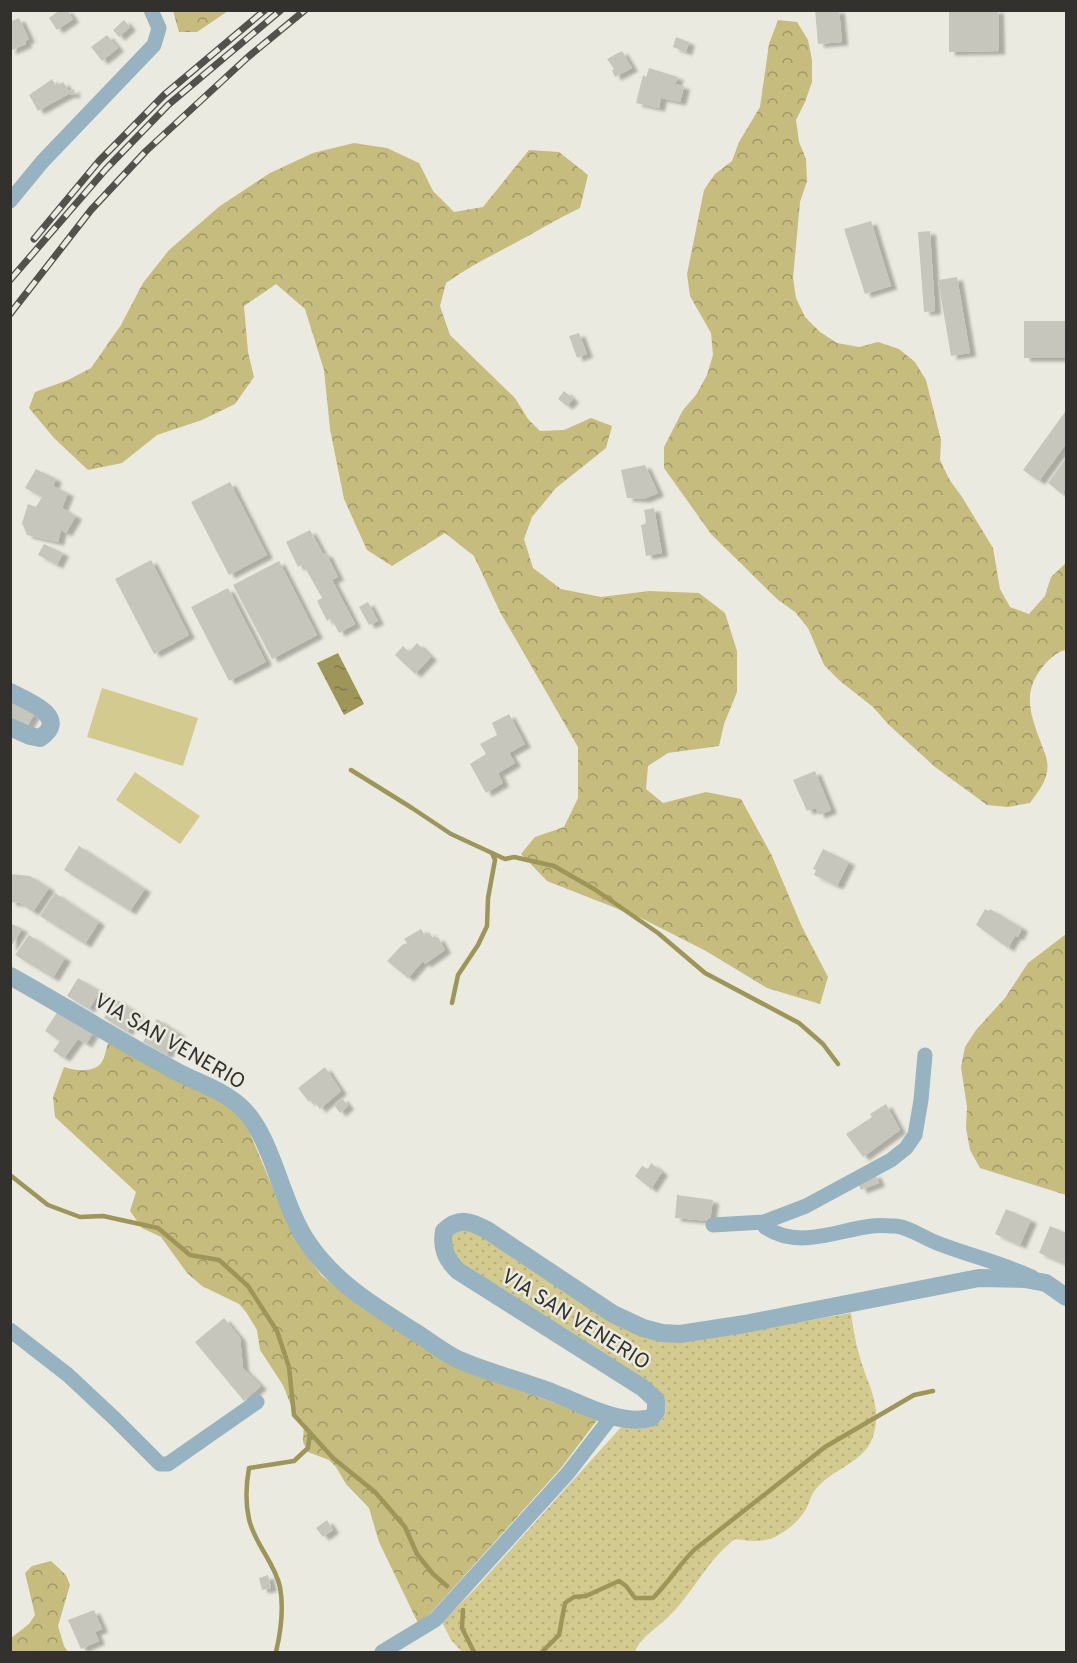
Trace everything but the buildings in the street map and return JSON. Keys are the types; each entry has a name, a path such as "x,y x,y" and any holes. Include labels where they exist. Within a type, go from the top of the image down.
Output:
{"street":[{"path":"10,201 42,162 154,45 159,28 151,10"},
{"path":"10,692 44,711 52,724 49,732 40,738 10,727"},
{"name":"VIA SAN VENERIO","path":"10,976 173,1070 229,1096 245,1110 265,1145 292,1214 306,1241 328,1270 368,1302 455,1358 612,1416 635,1419 651,1418 656,1412 656,1400 643,1388 458,1271 446,1257 442,1246 444,1231 457,1222 472,1222 613,1314 643,1328 662,1333 681,1334 745,1324 979,1278 1025,1279 1046,1283 1066,1297"},
{"path":"713,1226 764,1222 806,1206 891,1160 906,1148 915,1135 925,1054"},
{"path":"764,1222 765,1227 773,1233 798,1239 832,1235 873,1225 898,1226 928,1240 1014,1269 1046,1283"},
{"path":"10,1330 68,1375 160,1464 168,1464 257,1402"},
{"path":"382,1653 435,1620 567,1473 612,1416"}],"shaded area":[{"path":"102,688 198,718 183,766 87,737"},
{"path":"135,772 200,816 180,844 116,800"},
{"path":"464,1229 483,1237 609,1321 746,1332 851,1313 862,1364 875,1402 876,1422 870,1443 856,1459 828,1477 820,1485 813,1493 803,1513 784,1532 765,1540 735,1539 725,1547 678,1607 645,1637 635,1652 462,1652 451,1640 442,1622 475,1589 622,1426 652,1427 662,1420 665,1414 661,1396 648,1381 463,1265 454,1251 451,1235"}],"green space":[{"path":"173,10 228,11 197,32 179,32"},
{"path":"778,20 797,22 808,40 812,60 812,82 796,120 799,142 806,159 807,181 800,202 793,278 796,298 805,317 820,332 837,343 859,347 878,342 899,349 915,362 926,380 941,440 940,460 949,479 993,548 1000,589 1010,607 1029,614 1045,596 1051,577 1066,563 1066,650 1052,657 1041,669 1035,678 1030,696 1034,724 1048,767 1043,784 1030,803 1008,807 987,805 935,767 873,707 840,681 824,665 808,628 795,612 777,599 711,534 664,468 664,447 683,410 696,395 707,375 713,355 711,333 690,296 687,274 704,190 715,174 732,161 739,142 760,107 769,44"},
{"path":"354,143 387,148 419,163 433,191 454,212 483,207 529,150 559,152 588,175 580,208 481,261 446,283 440,306 450,335 515,398 528,419 540,431 564,430 591,418 612,426 606,448 556,488 532,517 524,539 533,568 561,589 601,597 649,591 699,593 725,613 737,651 737,692 724,724 719,746 668,753 648,766 646,789 663,803 706,792 741,799 772,856 802,927 828,977 820,1004 767,988 706,951 641,918 547,881 521,854 535,837 564,827 578,798 578,747 500,612 474,556 445,533 392,566 367,550 344,499 330,429 324,370 305,309 276,284 244,306 248,352 254,377 235,404 202,420 157,435 122,463 88,470 54,438 29,408 35,392 68,380 91,368 121,325 143,283 169,250 220,206 270,173 313,153"},
{"path":"1066,934 1066,1195 980,1168 970,1150 961,1067 965,1047 976,1030 1005,998 1028,963"},
{"path":"108,1043 224,1103 239,1116 249,1131 285,1217 309,1259 322,1276 363,1309 451,1365 598,1419 561,1468 430,1614 418,1623 379,1542 369,1508 346,1484 329,1460 308,1452 303,1442 304,1422 295,1416 283,1385 260,1350 257,1330 246,1312 239,1304 202,1286 187,1273 161,1237 142,1228 130,1211 136,1192 55,1117 53,1097 64,1067 79,1070 99,1066"},
{"path":"51,1561 66,1575 70,1585 58,1626 68,1652 11,1652 11,1638 29,1624 35,1615 25,1573 32,1566"}],"water":[{"path":"338,653 364,704 344,715 317,663"}],"waterway":[{"path":"351,770 451,834 505,859 514,857 554,866 594,889 658,933 705,973 799,1023 823,1044 838,1064"},
{"path":"452,1003 458,975 478,945 487,926 488,898 495,860 492,853"},
{"path":"10,1175 48,1205 80,1217 103,1216 158,1228 190,1255 219,1260 248,1286 277,1331 289,1367 294,1415 333,1458 375,1492 405,1527 417,1554 433,1574 447,1586"},
{"path":"542,1652 559,1635 565,1603 574,1597 586,1596 619,1581 635,1598 653,1598 694,1550 825,1447 914,1395 933,1391"},
{"path":"276,1652 281,1620 280,1587 249,1519 246,1500 248,1474 249,1468 294,1461 308,1448 310,1434"},
{"path":"463,1610 462,1628 474,1652"}],"railway":[{"path":"34,239 99,161 164,95 265,10"},
{"path":"10,280 106,169 168,105 281,10"},
{"path":"10,314 91,210 146,151 248,57 305,10"}]}
